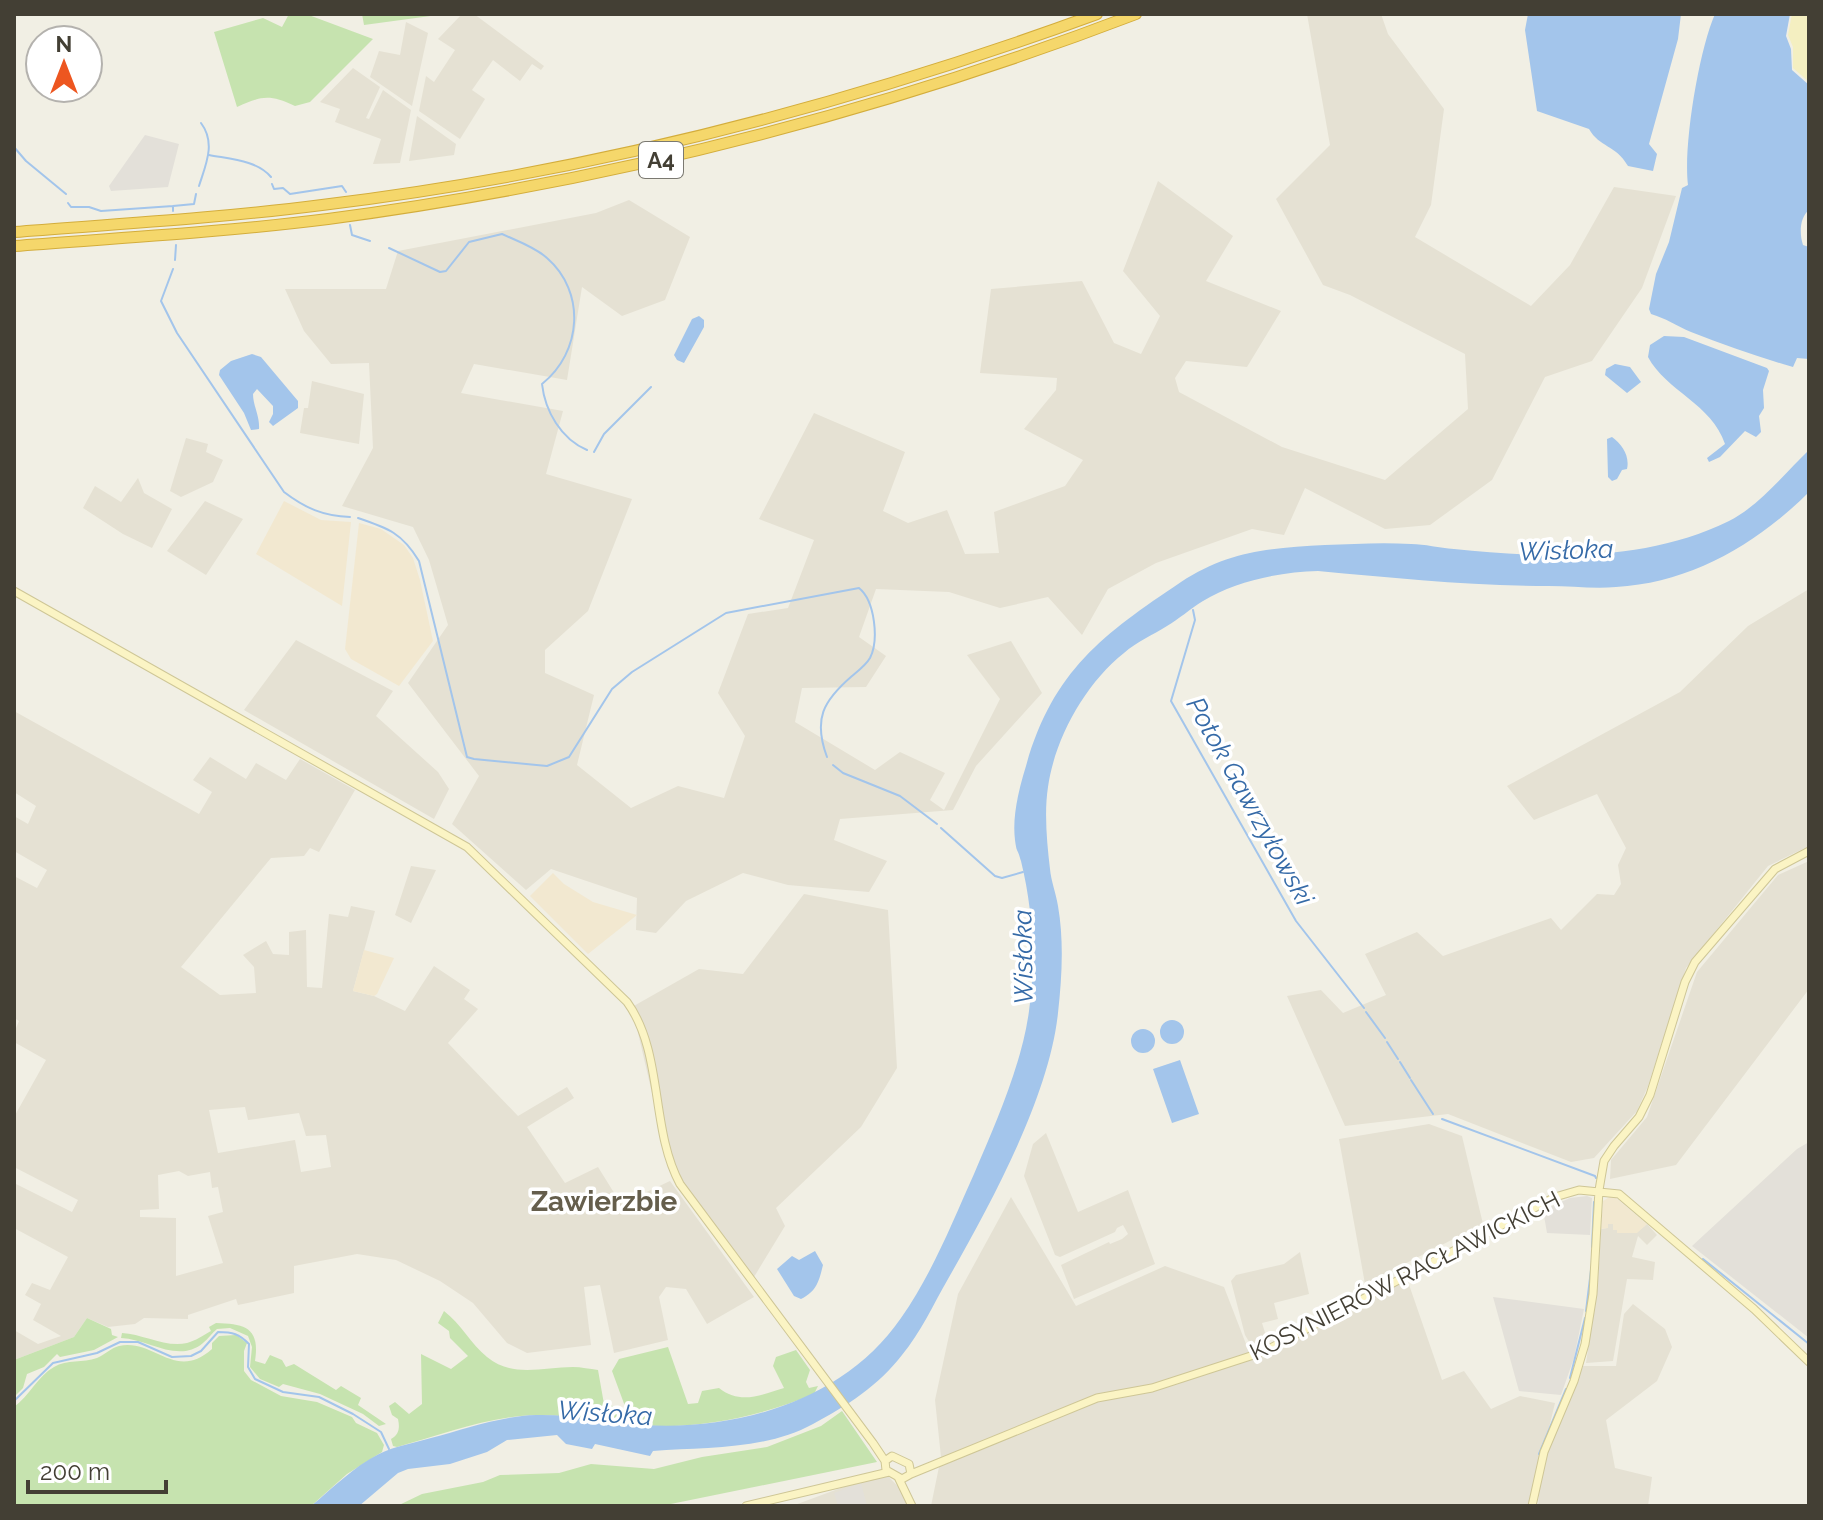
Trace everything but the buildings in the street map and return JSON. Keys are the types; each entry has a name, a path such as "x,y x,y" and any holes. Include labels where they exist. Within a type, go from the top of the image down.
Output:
{"highway":[{"name":"A4","path":"14,232 254,213 519,175 787,114 906,79 1097,14"},
{"name":"A4","path":"14,246 208,231 497,193 666,158 790,128 921,89 1136,14"}],"street":[{"path":"14,591 467,847 635,1013 644,1037 672,1169 702,1216 898,1477 912,1506"},
{"path":"1532,1506 1544,1452 1578,1370 1588,1331 1599,1190 1607,1156 1639,1117 1650,1095 1691,969 1775,869 1809,851"},
{"name":"KOSYNIERÓW RACŁAWICKICH","path":"909,1476 1097,1398 1152,1388 1249,1358 1555,1197 1577,1190 1599,1190"},
{"path":"1599,1190 1621,1195 1754,1309 1809,1362"},
{"name":"KOSYNIERÓW RACŁAWICKICH","path":"909,1464 940,1461"},
{"path":"746,1506 869,1475 887,1463 909,1464 908,1496"},
{"path":"898,1477 909,1476"}],"shaded area":[{"path":"462,14 474,14 544,66 541,70 532,64 520,81 493,60 472,90 485,99 460,139 419,111 426,76 434,82 455,50 438,39"},
{"path":"1307,14 1381,14 1388,34 1444,109 1431,205 1415,237 1531,306 1570,265 1614,187 1676,196 1642,288 1592,361 1545,377 1492,480 1430,525 1385,529 1305,488 1284,535 1252,529 1156,563 1108,589 1082,635 1048,597 1000,608 949,592 876,589 859,637 886,656 866,687 802,688 795,722 875,770 900,752 945,773 930,800 944,810 1000,699 967,655 1011,641 1042,693 976,766 953,810 840,819 834,840 887,861 869,892 788,885 743,873 686,901 656,933 636,930 637,898 551,869 526,890 452,824 479,776 408,683 448,625 429,560 413,527 342,506 373,448 369,363 331,364 304,331 285,289 386,289 398,251 596,213 629,200 690,237 665,300 622,316 582,287 567,380 474,364 461,393 563,411 546,474 632,499 588,611 545,650 545,673 594,695 577,765 631,808 678,786 724,798 745,736 718,693 748,614 788,608 814,540 759,519 814,413 905,452 883,511 908,523 947,510 965,554 999,553 994,512 1065,486 1083,460 1024,429 1056,390 1057,378 980,373 991,289 1082,281 1114,343 1141,354 1160,316 1123,271 1158,181 1233,236 1206,281 1281,311 1247,367 1186,361 1175,378 1179,392 1282,447 1385,480 1468,409 1465,354 1350,295 1323,285 1276,199 1330,145"},
{"path":"406,22 428,33 412,106 370,77 379,51 400,55"},
{"path":"353,68 380,87 366,118 369,119 383,90 411,110 400,163 373,164 381,139 335,122 340,109 320,102"},
{"path":"417,116 456,144 454,155 409,161"},
{"path":"145,135 179,144 168,187 111,191 109,186"},
{"path":"312,381 364,394 359,444 300,433"},
{"path":"186,438 208,444 206,452 223,460 213,482 181,497 170,491"},
{"path":"138,478 144,493 172,509 152,548 123,534 83,508 95,486 121,502"},
{"path":"205,501 243,519 206,575 167,551"},
{"path":"284,501 321,520 351,522 342,606 256,554"},
{"path":"359,523 381,529 404,545 413,558 420,580 433,641 399,686 351,659 345,649"},
{"path":"1809,589 1809,846 1768,866 1686,968 1637,1111 1594,1158 1571,1162 1448,1114 1345,1126 1287,996 1321,990 1343,1013 1386,995 1365,954 1417,932 1443,956 1551,918 1561,930 1597,894 1614,895 1621,884 1618,865 1626,848 1597,794 1534,820 1507,786 1680,692 1748,626"},
{"path":"296,640 393,691 376,716 438,772 449,789 434,819 244,710"},
{"path":"14,711 199,814 212,792 193,780 210,757 246,779 256,763 286,780 300,759 355,790 319,852 310,848 304,856 271,858 181,967 220,995 256,993 254,967 243,955 266,941 273,954 289,955 289,932 306,930 307,987 322,988 329,914 348,917 351,906 375,911 353,991 374,996 405,1011 434,966 470,990 464,999 478,1009 448,1043 518,1116 567,1087 574,1098 527,1127 565,1183 598,1167 621,1204 670,1181 754,1297 707,1324 686,1289 666,1287 659,1297 668,1340 614,1353 600,1285 584,1287 591,1345 527,1353 507,1343 473,1303 440,1281 396,1260 357,1254 294,1266 294,1293 238,1305 236,1299 188,1315 188,1319 144,1318 135,1324 108,1327 87,1318 74,1337 14,1360 14,1330 38,1344 61,1336 33,1320 41,1304 25,1295 32,1283 50,1290 68,1257 14,1228 14,1183 72,1212 78,1200 14,1167 14,1117 46,1060 14,1042 19,1021 14,1018 14,876 37,888 47,870 14,851 14,816 28,824 36,806 14,792","holes":["245,1107 248,1120 299,1113 306,1136 326,1135 331,1167 301,1172 295,1140 218,1153 209,1110","179,1171 188,1176 210,1172 212,1188 218,1187 223,1212 208,1216 223,1263 176,1276 176,1218 140,1217 140,1210 159,1209 158,1175"]},
{"path":"1809,861 1809,989 1676,1165 1610,1179 1611,1160 1647,1117 1697,972 1778,875"},
{"path":"411,866 436,870 411,923 395,915"},
{"path":"553,873 564,884 593,902 637,915 588,954 530,896"},
{"path":"804,894 888,910 897,1068 861,1127 776,1208 785,1226 754,1277 668,1162 632,1007 699,969 743,974"},
{"path":"364,950 394,958 374,996 353,991"},
{"path":"1429,1124 1462,1136 1483,1224 1365,1284 1339,1139"},
{"path":"1046,1133 1078,1212 1128,1190 1155,1264 1074,1299 1061,1265 1128,1234 1123,1225 1115,1232 1060,1257 1055,1255 1024,1176 1033,1144"},
{"path":"1809,1142 1809,1338 1692,1246 1797,1149"},
{"path":"1611,1196 1647,1224 1637,1233 1617,1233 1613,1230 1613,1224 1601,1229 1603,1201"},
{"path":"1011,1197 1076,1306 1165,1266 1224,1287 1251,1357 1406,1276 1442,1380 1464,1371 1491,1409 1520,1396 1555,1403 1540,1465 1535,1506 931,1506 941,1457 935,1400 958,1294"},
{"path":"1570,1198 1592,1198 1590,1235 1547,1233 1543,1210"},
{"path":"1608,1224 1613,1224 1617,1230 1636,1233 1647,1224 1657,1235 1647,1245 1638,1236 1632,1257 1655,1262 1653,1280 1627,1279 1613,1361 1586,1363 1598,1282 1601,1229 1607,1228"},
{"path":"1300,1252 1309,1294 1274,1303 1278,1319 1262,1323 1267,1339 1251,1345 1245,1335 1231,1281 1236,1275 1284,1264"},
{"path":"1493,1297 1584,1309 1574,1358 1561,1395 1519,1391"},
{"path":"1633,1304 1665,1329 1672,1347 1657,1381 1606,1420 1615,1468 1652,1477 1648,1506 1538,1506 1546,1457 1583,1366 1616,1366 1624,1314"},
{"path":"884,1472 913,1506 792,1506"},
{"path":"861,1483 867,1506 838,1506 834,1493"}],"green space":[{"path":"289,14 306,14 373,39 310,102 295,106 266,98 237,107 214,32 263,18 282,27"},
{"path":"362,14 438,14 438,15 364,25"},
{"path":"444,1311 481,1352 507,1367 598,1370 604,1404 626,1409 612,1371 619,1359 668,1347 688,1404 698,1403 702,1391 719,1388 743,1397 759,1396 784,1388 773,1366 776,1357 796,1350 810,1370 806,1382 809,1388 818,1386 814,1394 727,1420 659,1426 546,1415 516,1416 393,1446 391,1439 397,1433 399,1422 389,1406 395,1402 409,1414 422,1404 421,1354 451,1369 468,1356 450,1338 449,1331 438,1323"},
{"path":"87,1318 111,1329 112,1335 118,1337 94,1350 60,1357 57,1354 44,1367 27,1374 23,1388 14,1397 14,1360 74,1337"},
{"path":"216,1323 249,1330 255,1341 255,1361 265,1364 270,1355 282,1360 286,1367 294,1364 336,1390 341,1386 361,1398 358,1405 386,1424 379,1426 363,1414 320,1394 283,1384 279,1387 260,1379 250,1367 252,1347 248,1336 230,1328 217,1329 203,1343 184,1351 121,1338 122,1333 171,1344 187,1343 211,1331 209,1327"},
{"path":"236,1335 247,1343 244,1371 251,1380 281,1396 317,1402 352,1417 356,1423 377,1433 384,1445 382,1452 347,1474 311,1506 14,1506 14,1407 48,1371 64,1363 97,1358 113,1348 132,1345 187,1361 199,1358 212,1349 212,1343 219,1336"},
{"path":"842,1411 877,1462 661,1506 397,1506 422,1494 483,1482 500,1475 559,1473 591,1464 654,1469 702,1457 767,1447 821,1426"}],"sand":[{"path":"1792,14 1809,14 1809,82 1793,68 1793,47 1788,35"}],"water":[{"path":"1528,14 1681,14 1678,39 1649,144 1657,154 1653,171 1628,166 1589,129 1537,111 1525,30"},
{"path":"1715,14 1790,14 1786,36 1791,49 1792,70 1809,85 1809,210 1802,221 1801,230 1803,245 1809,247 1809,359 1797,358 1793,367 1691,332 1651,314 1649,309 1656,274 1669,242 1682,188 1688,185 1688,147 1694,98 1703,50"},
{"path":"699,316 704,320 704,327 684,363 674,355 692,319"},
{"path":"1664,336 1684,337 1767,368 1764,408 1759,416 1761,432 1756,437 1745,431 1720,457 1709,462 1707,458 1725,444 1719,430 1700,408 1656,369 1648,357 1650,345"},
{"path":"252,354 261,357 298,401 298,408 273,426 269,422 273,406 257,389 253,394 259,429 251,430 244,413 219,375 220,370 231,361"},
{"path":"1615,364 1630,367 1641,382 1627,393 1605,375 1606,369"},
{"path":"1612,437 1624,451 1628,464 1627,469 1612,481 1608,477 1607,439"},
{"path":"1809,450 1809,492 1789,511 1721,558 1670,578 1599,588 1462,583 1318,571 1288,573 1243,583 1216,594 1134,645 1110,666 1085,696 1065,731 1052,768 1046,828 1060,919 1062,959 1058,1013 1043,1080 1015,1150 982,1218 921,1328 893,1366 862,1394 838,1410 775,1439 735,1446 653,1451 650,1456 595,1444 592,1449 566,1444 557,1435 507,1440 487,1452 450,1464 398,1473 359,1506 311,1506 360,1465 398,1447 523,1416 680,1425 752,1415 820,1389 850,1370 878,1346 912,1301 941,1248 999,1115 1020,1052 1029,1011 1033,955 1028,898 1014,822 1021,784 1037,733 1050,705 1084,658 1104,638 1153,601 1198,572 1233,557 1286,548 1400,543 1559,555 1628,551 1663,544 1696,535 1740,515"},
{"path":"1172,1020 1181,1023 1184,1032 1181,1041 1172,1044 1163,1041 1160,1032 1163,1023"},
{"path":"1143,1029 1152,1032 1155,1041 1152,1050 1143,1053 1134,1050 1131,1041 1134,1032"},
{"path":"1180,1060 1199,1114 1172,1123 1153,1069"},
{"path":"815,1251 823,1265 820,1276 814,1289 801,1299 794,1296 777,1269 792,1256 799,1260"}],"waterway":[{"path":"199,186 209,146 201,123"},
{"path":"14,147 66,194"},
{"path":"209,155 251,164 271,177"},
{"path":"272,184 274,189 283,188 290,194 342,186 346,192"},
{"path":"173,211 173,206 194,204 196,194"},
{"path":"68,203 71,207 101,211 173,206"},
{"path":"350,225 352,235 370,241"},
{"path":"389,248 440,272 446,271 469,242 502,234 547,258 560,272 568,288 574,322 565,356 542,384 544,394 551,414 562,431 587,450"},
{"path":"175,260 176,245"},
{"path":"173,269 161,301 177,333 284,492 315,510 350,517"},
{"path":"594,452 604,434 651,387"},
{"path":"358,518 393,533 407,544 419,561 467,757 474,759 547,766 569,757 612,689 632,672 726,613 859,588 872,611 875,631 873,650 866,663 834,694 823,712 821,732 827,757"},
{"name":"Potok Gawrzyłowski","path":"1193,610 1195,620 1171,701 1296,921 1364,1008"},
{"path":"833,765 843,773 900,796 937,824"},
{"path":"941,828 995,876 1002,878 1023,872"},
{"name":"Potok Gawrzyłowski","path":"1366,1012 1385,1038"},
{"name":"Potok Gawrzyłowski","path":"1387,1042 1398,1059"},
{"name":"Potok Gawrzyłowski","path":"1400,1062 1410,1078"},
{"name":"Potok Gawrzyłowski","path":"1411,1080 1433,1114"},
{"name":"Potok Gawrzyłowski","path":"1442,1119 1596,1178"},
{"name":"Potok Gawrzyłowski","path":"1592,1247 1594,1202"},
{"path":"1703,1259 1809,1344"},
{"name":"Potok Gawrzyłowski","path":"1586,1311 1591,1270"},
{"name":"Potok Gawrzyłowski","path":"1570,1378 1585,1318"},
{"path":"14,1401 53,1363 97,1353 120,1342 138,1342 172,1357 191,1356 201,1351 218,1332 228,1332 249,1344 248,1367 255,1379 283,1392 319,1397 353,1414 381,1432 389,1449"},
{"name":"Potok Gawrzyłowski","path":"1539,1454 1566,1389"}],"district":[{"name":"Zawierzbie","path":"604,1201"}],"water label":[{"name":"Wisłoka","path":"1566,550"},
{"name":"Wisłoka","path":"1023,957"},
{"name":"Wisłoka","path":"605,1413"}]}
